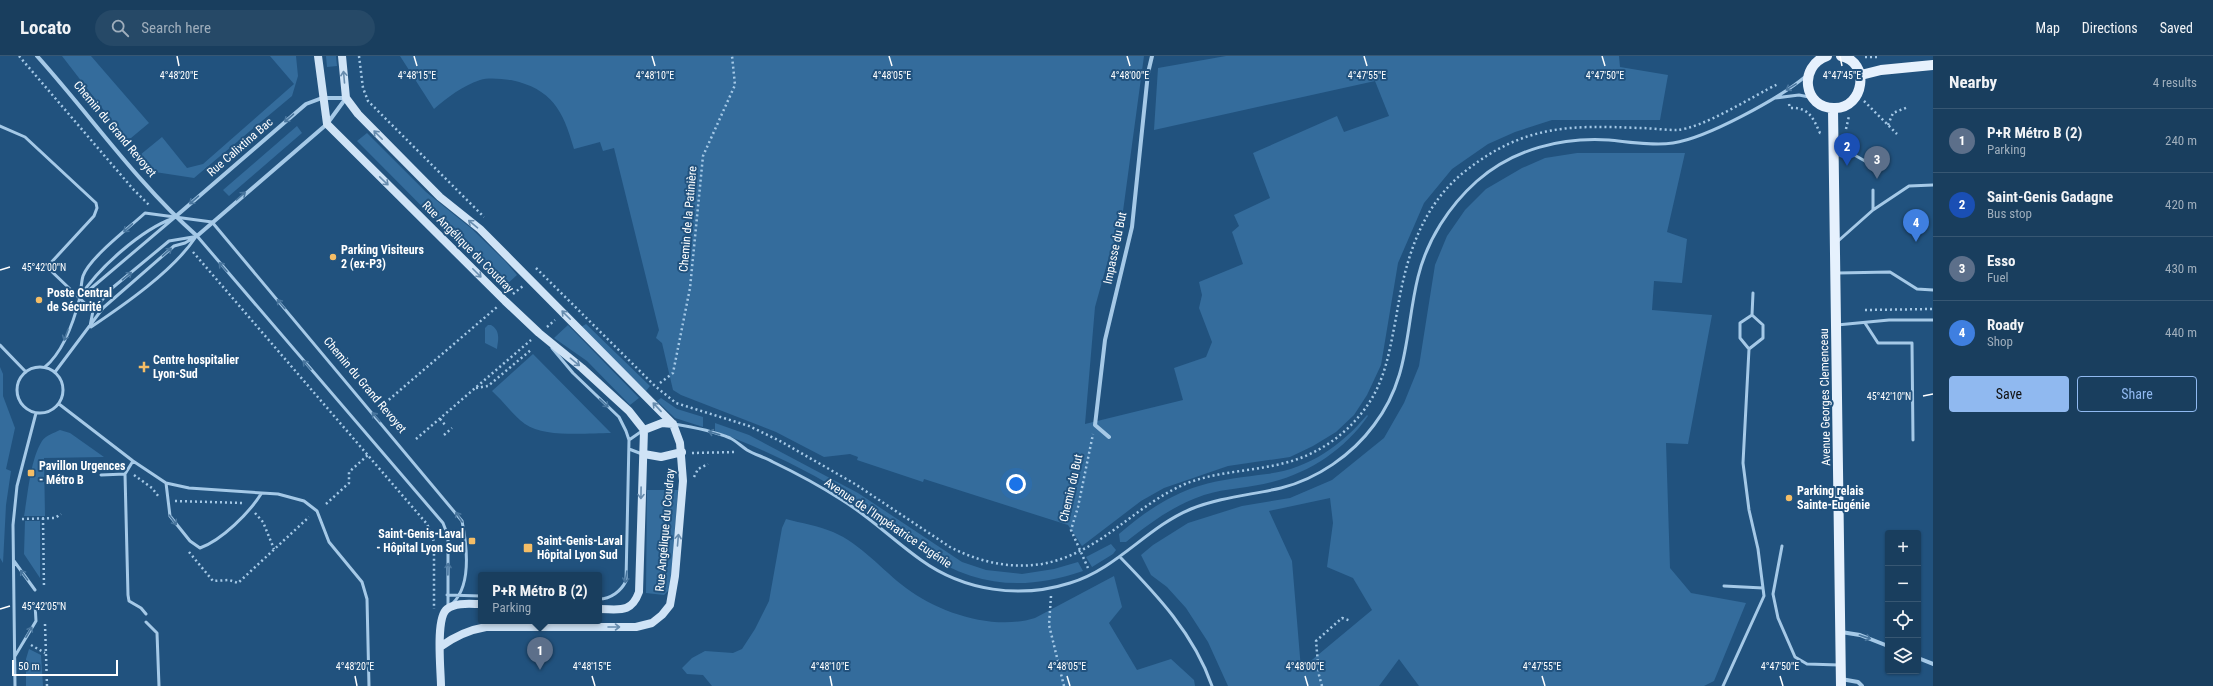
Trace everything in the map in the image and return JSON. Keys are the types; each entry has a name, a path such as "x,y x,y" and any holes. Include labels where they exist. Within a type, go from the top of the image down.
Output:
{"main road":[{"path":"1827,56 1816,62 1808,74 1808,87 1813,98 1819,104 1833,109 1849,104 1860,92 1861,75 1851,61 1841,56"},
{"path":"1861,75 1881,70 1933,65"},
{"name":"Avenue Georges Clemenceau","path":"1833,109 1835,132 1841,683"}],"street":[{"name":"Chemin du Grand Revoyet","path":"37,56 120,156 175,217 197,236"},
{"path":"318,56 322,98 327,124"},
{"path":"197,236 327,124 346,98 342,56"},
{"name":"Impasse du But","path":"1095,425 1105,340 1132,227 1148,73 1152,56"},
{"name":"Rue Calixtina Bac","path":"175,217 292,114 306,104 322,98"},
{"path":"322,98 346,98"},
{"name":"Rue Angélique du Coudray","path":"346,98 358,114 430,187 480,230 673,424 682,452 683,481 675,576 670,605 662,616 652,623 636,627 513,624 486,626 468,630 453,637 440,648"},
{"name":"Rue Angélique du Coudray","path":"327,124 542,331 629,411 644,430 644,454 641,481 639,592 635,603 624,610 602,609"},
{"path":"644,430 662,423 673,424"},
{"path":"1095,425 1109,437"},
{"name":"Rue Angélique du Coudray","path":"644,454 661,457 682,452"},
{"path":"448,608 459,605 478,604"},
{"name":"Chemin du Grand Revoyet","path":"441,686 440,626 443,614 448,608"},
{"path":"1840,632 1860,636 1885,645"},
{"path":"1921,659 1933,664"},
{"path":"1841,683 1858,682 1862,686"}],"lane":[{"name":"Avenue de l'Impératrice Eugénie","path":"673,424 729,438 748,451 770,460 843,501 922,560 955,580 988,589 1023,592 1070,584 1091,575 1120,557 1165,522 1188,510 1230,497 1282,488 1302,482 1319,473 1356,445 1375,424 1398,381 1406,353 1418,276 1428,247 1444,218 1463,194 1480,178 1502,163 1523,152 1566,140 1605,140 1656,144 1673,143 1694,138 1773,98 1808,74"},
{"name":"Avenue de l'Impératrice Eugénie","path":"1773,98 1799,95 1813,98"},
{"path":"0,126 25,137 96,203 97,208 94,216 48,268 93,311"},
{"path":"1834,144 1872,164 1873,170"},
{"path":"1836,243 1873,210 1909,186 1933,185"},
{"path":"1873,190 1873,210"},
{"path":"45,367 54,359 62,345 79,298 83,276 91,263 145,214 212,222"},
{"path":"79,298 175,217"},
{"path":"79,298 97,273 155,225 175,217"},
{"name":"Chemin du Grand Revoyet","path":"212,222 392,435 462,522 466,541 465,579 460,596 448,608"},
{"path":"89,328 93,311 111,289 169,241 197,236"},
{"path":"89,328 124,306 181,255 197,236"},
{"path":"55,372 103,308 174,246 185,243 197,236"},
{"name":"Chemin du Grand Revoyet","path":"197,236 443,523 448,536 448,608"},
{"path":"1836,273 1890,272 1917,289 1933,290"},
{"path":"1749,349 1763,338 1762,325 1752,315 1753,293"},
{"path":"1723,686 1764,596 1742,464 1749,349 1740,338 1740,323 1752,315"},
{"path":"1837,325 1890,320 1933,320"},
{"path":"1865,323 1878,343 1912,343 1913,440"},
{"path":"542,331 573,373 619,417 629,440 626,581 623,588 615,594 602,599"},
{"path":"0,345 26,372"},
{"path":"45,367 55,372 60,377 63,390 59,404 49,411 36,413 24,407 18,395 18,382 26,372 32,368 45,367"},
{"path":"59,404 133,461 166,483 189,488 278,494 304,501 317,511 329,542 362,582 367,599 369,686"},
{"path":"15,686 13,519 17,486 36,413"},
{"path":"629,440 644,430"},
{"path":"629,449 644,454"},
{"path":"133,461 125,474 128,595 129,601 141,608 146,614"},
{"path":"101,475 125,474"},
{"path":"166,483 170,516 190,542 200,548 210,544 252,509 261,494"},
{"path":"1782,546 1773,594 1778,618 1795,657 1807,664 1841,665"},
{"path":"1120,557 1160,598 1188,636 1205,664 1212,686"},
{"path":"13,560 35,590"},
{"path":"1724,586 1763,588"},
{"path":"447,595 478,596"},
{"path":"14,657 36,621 35,604"},
{"path":"146,622 156,633 158,686"}],"path":[{"path":"359,56 363,88 368,101 490,222"},
{"name":"Chemin de la Patinière","path":"660,383 673,373 690,288 703,156 736,85 732,56"},
{"path":"1861,56 1884,57"},
{"path":"534,266 655,386 676,403 749,426 782,442 855,484 950,548 979,560 1010,565 1042,564 1080,552 1096,543 1148,503 1174,490 1210,476 1277,465 1296,460 1313,453 1341,434 1368,403 1385,370 1404,268 1416,236 1438,200 1452,183 1466,170 1491,153 1518,140 1552,129 1593,126 1678,130 1709,120 1781,83 1785,91"},
{"path":"1787,96 1790,108 1802,108 1809,113 1820,133 1846,133 1849,116 1852,113"},
{"path":"1859,104 1865,96"},
{"path":"1863,100 1897,134"},
{"path":"1888,125 1893,113 1908,108"},
{"path":"511,296 527,282"},
{"path":"386,403 500,305"},
{"path":"1865,310 1933,309"},
{"path":"542,331 560,316"},
{"path":"416,439 532,339"},
{"path":"476,388 488,386 532,349"},
{"path":"336,417 426,524 433,537 434,616"},
{"path":"440,419 446,426"},
{"path":"392,435 404,425"},
{"name":"Chemin du But","path":"1091,575 1070,530 1078,506 1095,425"},
{"path":"444,435 452,428"},
{"path":"326,504 349,483 349,472 378,447"},
{"path":"682,452 731,453 748,451"},
{"path":"692,481 698,469 708,464"},
{"path":"171,501 187,503 246,503 263,522 274,549"},
{"path":"13,519 55,518 62,514"},
{"path":"43,518 44,592"},
{"path":"1051,588 1049,625 1064,686"},
{"path":"44,618 47,686"},
{"path":"1322,686 1319,675 1316,641 1342,618 1351,621"},
{"path":"28,643 46,654"}],"shaded area":[{"path":"62,56 91,56 149,123 131,138 126,139"},
{"path":"270,56 296,56 298,76 292,96 194,178 155,172 140,155 162,137 187,168 203,164 294,84"},
{"path":"326,56 336,56 337,66 327,67"},
{"path":"400,56 1144,56 1121,226 1110,253 1095,307 1085,424 1183,400 1174,368 1206,357 1212,342 1199,308 1202,295 1199,282 1243,264 1232,232 1239,226 1234,215 1270,198 1253,153 1337,116 1344,132 1389,116 1375,81 1154,130 1158,68 1226,56 1619,56 1620,67 1668,75 1660,120 1552,120 1515,132 1488,144 1452,169 1424,203 1398,263 1381,365 1367,395 1354,415 1336,432 1313,446 1290,457 1228,466 1164,488 1141,501 1082,546 1068,525 924,479 923,482 857,460 858,457 850,454 824,457 776,432 681,395 673,390 662,343 656,338 659,330 614,148 603,151 600,142 574,149 565,123 554,103 537,89 511,80 491,78 480,80 467,85 434,109"},
{"path":"297,126 302,133 229,196 223,190"},
{"path":"367,133 426,192 472,229 505,261 517,275 503,288 357,141"},
{"path":"1577,153 1685,153 1667,232 1687,239 1682,283 1654,281 1652,310 1712,315 1688,444 1666,443 1670,568 1691,593 1746,603 1714,681 1704,686 1419,686 1399,659 1379,686 1228,686 1208,642 1186,608 1167,587 1151,575 1141,555 1153,545 1188,523 1242,506 1290,498 1332,480 1384,438 1404,403 1419,366 1435,265 1447,236 1465,210 1486,189 1522,168 1545,158","holes":["1330,498 1333,523 1327,567 1353,578 1372,610 1301,669 1292,561 1269,511"]},
{"path":"586,324 650,386 646,391 581,327"},
{"path":"488,325 494,327 498,333 497,349 485,343 485,328"},
{"path":"568,325 639,398 630,405 587,361 554,338"},
{"path":"533,354 611,433 555,433 533,428 525,424 516,416 492,391"},
{"path":"0,367 3,374 3,396 15,428 6,469 11,471 6,505 3,563 0,558"},
{"path":"661,398 677,409 703,417 703,427 675,418 657,401"},
{"path":"1367,415 1368,416 1359,428 1338,449 1326,458 1300,472 1272,482 1255,486 1229,489 1193,499 1172,509 1126,542 1120,542 1119,534 1147,512 1177,494 1233,478 1267,474 1296,467 1323,454 1335,446"},
{"path":"715,423 749,435 858,493 962,562 986,570 1022,574 1054,569 1078,562 1083,571 1062,577 1021,583 982,579 963,573 924,553 872,511 829,484 773,455 715,431"},
{"path":"60,430 70,433 104,457 44,458 45,516 24,516 32,468 38,449 46,437"},
{"path":"647,490 678,490 671,588 664,595 646,593"},
{"path":"786,519 822,528 843,537 862,550 897,581 919,597 951,612 985,621 1019,621 1035,618 1114,576 1122,607 1109,623 1137,670 1171,659 1194,680 1195,686 712,686 703,675 687,674 682,668 692,658 705,651 733,653 742,649 755,629 769,601 782,528"},
{"path":"25,521 40,521 40,578 24,554"},
{"path":"1111,544 1116,550 1113,554 1092,567 1086,557"},
{"path":"29,649 41,655 43,686 26,686 26,659"}],"place":[{"name":"Saint-Genis Gadagne","path":"1847,166"},
{"name":"Esso","path":"1877,179"},
{"name":"Roady","path":"1916,242"},
{"name":"Parking Visiteurs 2 (ex-P3)","path":"333,257"},
{"name":"Poste Central de Sécurité","path":"39,300"},
{"name":"Centre hospitalier Lyon-Sud","path":"144,367"},
{"name":"Pavillon Urgences - Métro B","path":"31,473"},
{"name":"Parking relais Sainte-Eugénie","path":"1789,498"},
{"name":"Saint-Genis-Laval - Hôpital Lyon Sud","path":"472,541"},
{"name":"Saint-Genis-Laval Hôpital Lyon Sud","path":"528,548"},
{"name":"P+R Métro B (2)","path":"540,670"}]}
